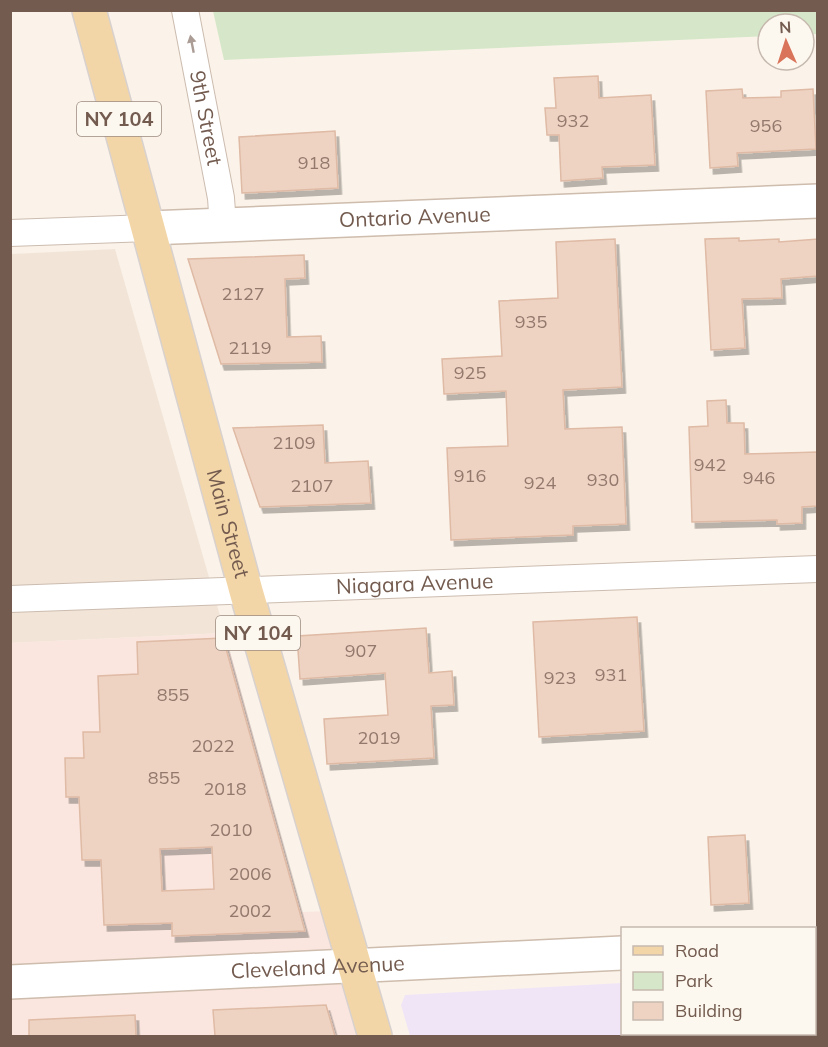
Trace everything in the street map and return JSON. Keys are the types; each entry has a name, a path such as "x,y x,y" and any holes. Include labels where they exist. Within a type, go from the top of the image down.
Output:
{"main road":[{"name":"Main Street","path":"89,10 246,591 375,1036"}],"street":[{"name":"9th Street","path":"185,10 221,198 223,226"},
{"name":"Ontario Avenue","path":"10,233 818,201"},
{"name":"Niagara Avenue","path":"10,599 818,569"},
{"name":"Cleveland Avenue","path":"10,982 621,953"}],"shaded area":[{"path":"115,249 225,633 11,643 11,254"},
{"path":"225,633 302,912 331,911 366,1036 11,1036 10,643"},
{"path":"816,972 817,1036 410,1036 401,1005 405,995 621,983 621,1035 816,1035"}],"green space":[{"path":"817,10 817,34 816,12 756,12 756,37 224,60 213,11"}],"building":[{"path":"598,76 599,98 651,95 655,165 602,167 603,178 561,181 559,135 547,135 545,108 556,108 554,78"},
{"path":"742,89 743,98 781,97 781,91 813,89 816,149 737,153 738,166 710,168 706,91"},
{"path":"335,131 338,188 242,193 239,137"},
{"path":"739,238 739,241 779,239 779,242 818,239 818,276 781,279 782,298 742,299 745,348 711,350 705,239"},
{"path":"615,239 622,387 563,390 565,429 622,427 626,524 573,526 573,535 451,540 447,448 508,446 506,391 444,394 442,359 502,356 499,301 558,298 556,242"},
{"path":"304,255 305,278 285,279 287,337 321,336 322,362 221,364 188,259"},
{"path":"726,400 727,423 744,423 745,454 818,452 818,506 802,507 802,523 777,524 777,520 692,522 689,427 708,426 707,401"},
{"path":"323,425 325,463 368,461 371,503 260,507 233,428"},
{"path":"637,617 644,731 539,737 533,622"},
{"path":"426,628 429,673 452,671 454,705 431,706 434,758 327,764 324,719 388,715 385,673 300,679 297,636"},
{"path":"223,638 305,931 172,936 172,923 104,925 101,860 82,860 79,797 66,797 65,758 84,758 83,732 100,732 98,676 138,674 137,642","holes":["212,847 214,889 162,891 160,849"]},
{"path":"745,835 749,903 711,905 708,837"},
{"path":"326,1005 335,1036 215,1036 213,1010"},
{"path":"135,1015 136,1036 29,1036 29,1020"}]}
